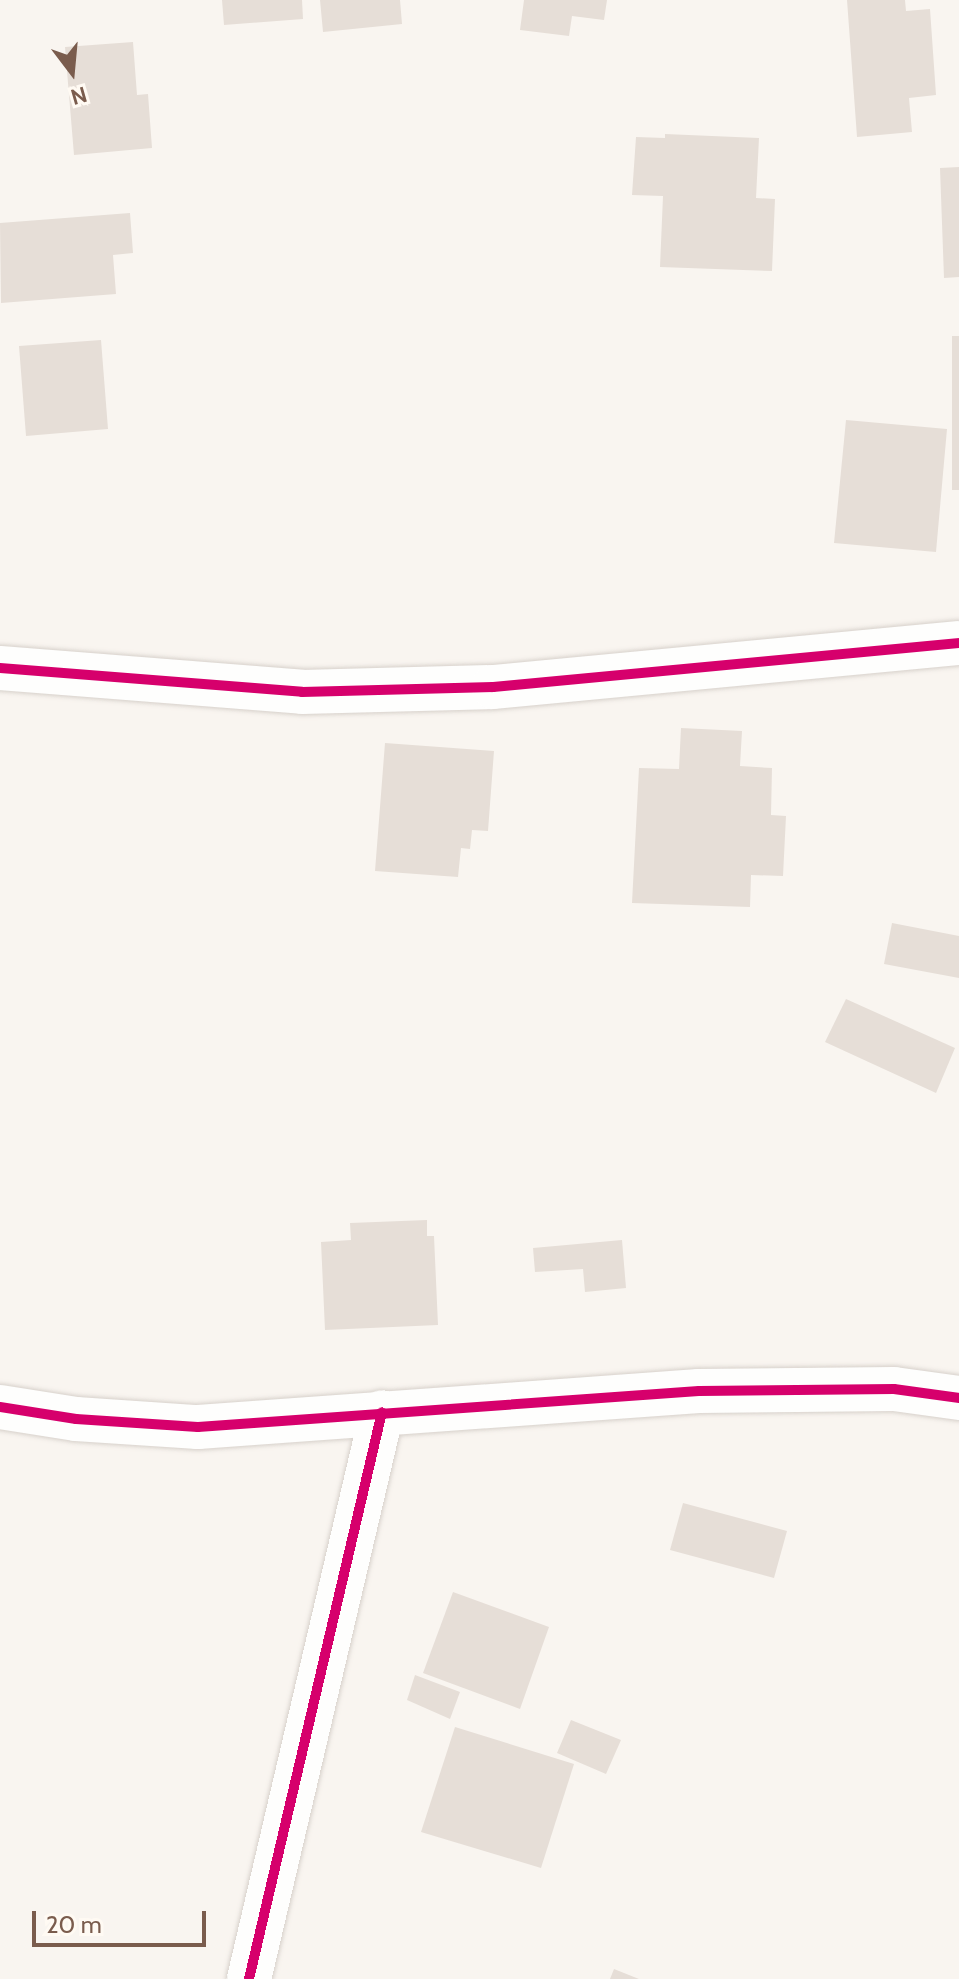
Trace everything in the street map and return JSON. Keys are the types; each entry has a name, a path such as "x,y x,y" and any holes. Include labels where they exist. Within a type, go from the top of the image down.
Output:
{"street":[{"path":"0,668 302,692 493,687 959,643"},
{"path":"0,1407 76,1419 198,1427 699,1391 894,1389 959,1398"},
{"path":"249,1979 382,1412"}],"building":[{"path":"222,0 302,0 303,19 224,25"},
{"path":"320,0 400,0 402,24 323,32"},
{"path":"524,0 607,0 604,20 572,16 569,36 520,30"},
{"path":"847,0 905,0 906,11 930,9 936,95 909,98 912,132 857,137"},
{"path":"133,42 137,95 148,94 152,148 74,155 65,47"},
{"path":"665,134 759,138 756,198 775,199 772,271 660,267 663,196 632,195 636,137 665,138"},
{"path":"959,167 959,277 944,278 940,168"},
{"path":"130,213 133,253 113,255 116,294 1,303 0,223"},
{"path":"952,336 959,336 959,490 952,490"},
{"path":"101,340 108,429 26,436 19,346"},
{"path":"846,420 947,429 936,552 834,543"},
{"path":"681,728 742,731 740,766 772,768 771,815 786,816 783,876 751,875 750,907 632,903 639,768 679,769"},
{"path":"385,743 494,751 488,831 472,830 470,849 461,848 458,877 375,871"},
{"path":"892,923 959,936 959,978 884,964"},
{"path":"846,999 955,1048 936,1093 825,1042"},
{"path":"427,1220 427,1236 434,1236 438,1325 325,1330 321,1242 351,1240 350,1223"},
{"path":"622,1240 626,1288 585,1292 583,1269 535,1272 533,1248"},
{"path":"683,1503 787,1531 774,1578 670,1550"},
{"path":"453,1592 549,1627 520,1709 423,1673"},
{"path":"415,1675 460,1692 450,1719 407,1700"},
{"path":"571,1720 621,1740 606,1774 557,1753"},
{"path":"455,1727 574,1764 541,1868 421,1832"},
{"path":"614,1969 639,1979 610,1979"}],"cycle path":[{"path":"0,668 302,692 493,687 959,643"},
{"path":"0,1407 76,1419 198,1427 699,1391 894,1389 959,1398"},
{"path":"249,1979 382,1412"}]}
